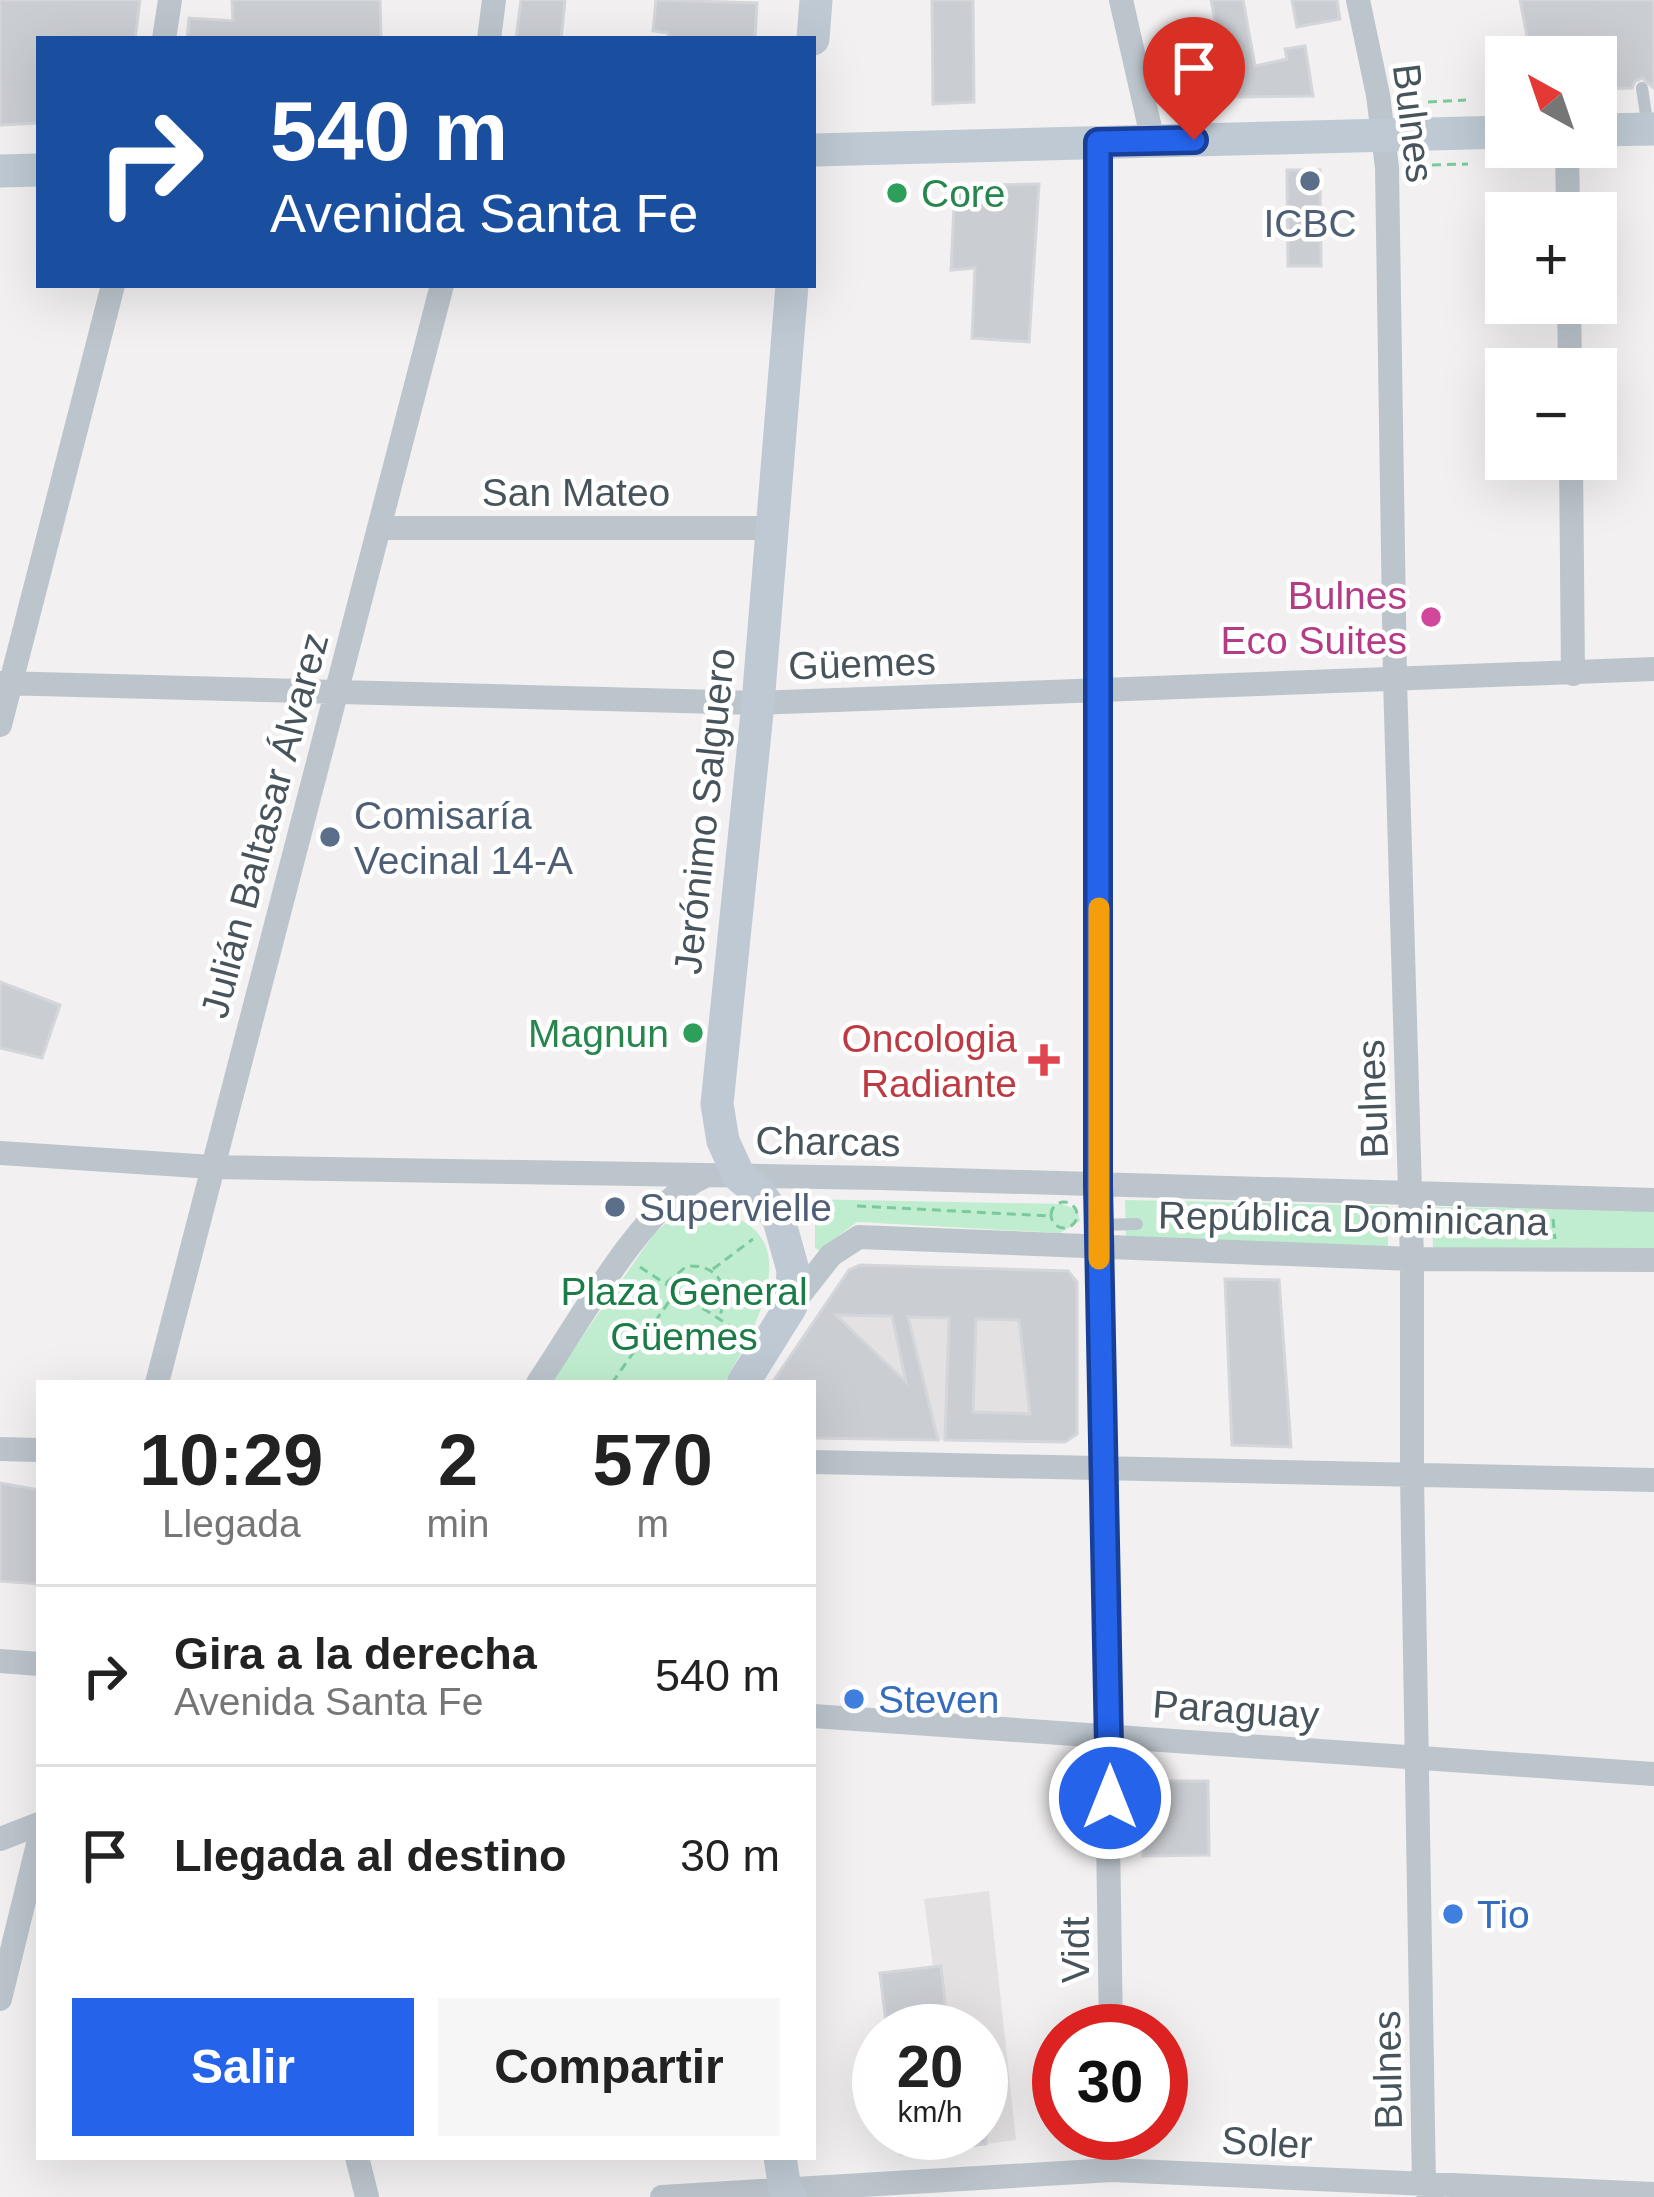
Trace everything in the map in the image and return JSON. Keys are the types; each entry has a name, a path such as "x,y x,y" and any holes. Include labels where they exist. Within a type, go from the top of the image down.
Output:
{"street":[{"path":"164,36 170,0"},
{"path":"489,36 494,0"},
{"path":"812,36 816,0"},
{"path":"1121,0 1153,141"},
{"name":"Bulnes","path":"1358,0 1384,134 1411,1195 1423,2193"},
{"path":"1617,139 1651,129"},
{"path":"816,150 1485,132"},
{"name":"Vidt","path":"1098,142 1098,1185 1111,2004"},
{"path":"0,171 36,170"},
{"path":"0,725 6,683 112,288"},
{"name":"Julián Baltasar Álvarez","path":"158,1380 441,288"},
{"name":"Jerónimo Salguero","path":"791,1306 793,1270 779,1220 759,1192 739,1176 723,1141 717,1104 758,703 792,288"},
{"path":"1570,480 1573,674"},
{"name":"San Mateo","path":"379,528 773,528"},
{"name":"Güemes","path":"6,683 758,703 1654,669"},
{"name":"Charcas","path":"0,1153 212,1167 869,1177 1654,1200"},
{"path":"540,1380 636,1239 676,1194 705,1176"},
{"name":"República Dominicana","path":"791,1306 831,1255 859,1238 990,1243 1099,1237 1412,1259 1654,1260"},
{"path":"745,1380 791,1306"},
{"path":"0,1449 36,1450"},
{"path":"816,1462 1654,1480"},
{"path":"0,1661 36,1664"},
{"name":"Paraguay","path":"816,1716 1654,1774"},
{"path":"0,1839 36,1826"},
{"path":"0,1999 36,1852"},
{"path":"358,2160 367,2197"},
{"path":"1112,2160 1112,2170"},
{"name":"Soler","path":"662,2197 782,2185 1112,2170 1423,2193 1654,2194"}],"lane":[{"path":"1642,88 1651,129"},
{"path":"1099,1237 1137,1224"}],"path":[{"path":"1428,102 1466,100"},
{"path":"1432,165 1468,164"},
{"path":"869,1177 879,1207 879,1237"},
{"path":"869,1177 857,1206 1051,1216 1061,1228 1073,1226 1078,1218 1077,1209 1066,1202 1057,1204 1051,1216"},
{"path":"909,1238 912,1179"},
{"path":"958,1241 961,1180"},
{"path":"990,1243 992,1182"},
{"path":"1552,1197 1556,1259"},
{"path":"665,1285 687,1266 711,1270 779,1220"},
{"path":"636,1239 647,1248 637,1264 763,1350"},
{"path":"711,1270 725,1292 719,1316"},
{"path":"614,1380 676,1292"}],"shaded area":[{"path":"860,1265 1045,1271 1065,1442 875,1439 860,1374 851,1366 869,1346 825,1306 849,1270"},
{"path":"989,1891 1001,2004 945,2004 941,1967 933,1967 924,1899"},
{"path":"1008,2066 1016,2140 1008,2141"}],"green space":[{"path":"800,1199 1062,1204 1077,1210 1080,1221 1060,1233 857,1222 819,1250 808,1202"},
{"path":"1125,1200 1388,1206 1388,1251 1126,1243"},
{"path":"1432,1207 1654,1210 1654,1255 1433,1252"},
{"name":"Plaza General Güemes","path":"704,1210 738,1219 759,1234 768,1255 762,1307 726,1380 552,1380 654,1234 671,1219"}],"building":[{"path":"0,0 140,0 135,36 36,36 36,123 0,125"},
{"path":"232,0 380,0 381,36 187,36 189,18 233,21"},
{"path":"521,0 565,0 561,36 516,36"},
{"path":"656,0 757,3 755,36 668,36 653,31"},
{"path":"932,0 973,0 974,102 933,104"},
{"path":"1211,0 1243,0 1255,66 1287,59 1285,49 1305,46 1313,96 1230,97"},
{"path":"1292,0 1337,0 1340,19 1297,27"},
{"path":"1520,0 1654,0 1654,88 1642,78 1632,88 1617,88 1617,36 1527,36"},
{"path":"1287,170 1320,170 1321,266 1288,266"},
{"path":"1039,184 1029,342 972,338 975,268 951,270 955,186"},
{"path":"0,982 60,1005 42,1058 0,1048"},
{"path":"860,1265 1068,1271 1077,1282 1077,1434 1065,1442 945,1440 949,1318 908,1317 938,1440 816,1438 816,1380 774,1380 849,1270","holes":["836,1315 892,1316 906,1382","976,1319 1019,1320 1030,1414 973,1412"]},
{"path":"1225,1279 1279,1280 1291,1447 1232,1445"},
{"path":"0,1483 36,1489 36,1584 0,1581"},
{"path":"1143,1781 1208,1781 1209,1855 1143,1856"},
{"path":"941,1966 945,2004 884,2004 880,1973"}],"slow traffic":[{"path":"1099,908 1099,1259"}],"place":[{"name":"ICBC","path":"1310,181"},
{"name":"Core","path":"897,193"},
{"name":"Bulnes Eco Suites","path":"1431,617"},
{"name":"Comisaría Vecinal 14-A","path":"330,837"},
{"name":"Magnun","path":"693,1033"},
{"name":"Oncologia Radiante","path":"1044,1060"},
{"name":"Supervielle","path":"615,1207"},
{"name":"Steven","path":"854,1699"},
{"name":"Tio","path":"1453,1914"}],"route":[{"path":"1110,1798 1098,1185 1098,142 1194,140"}]}
